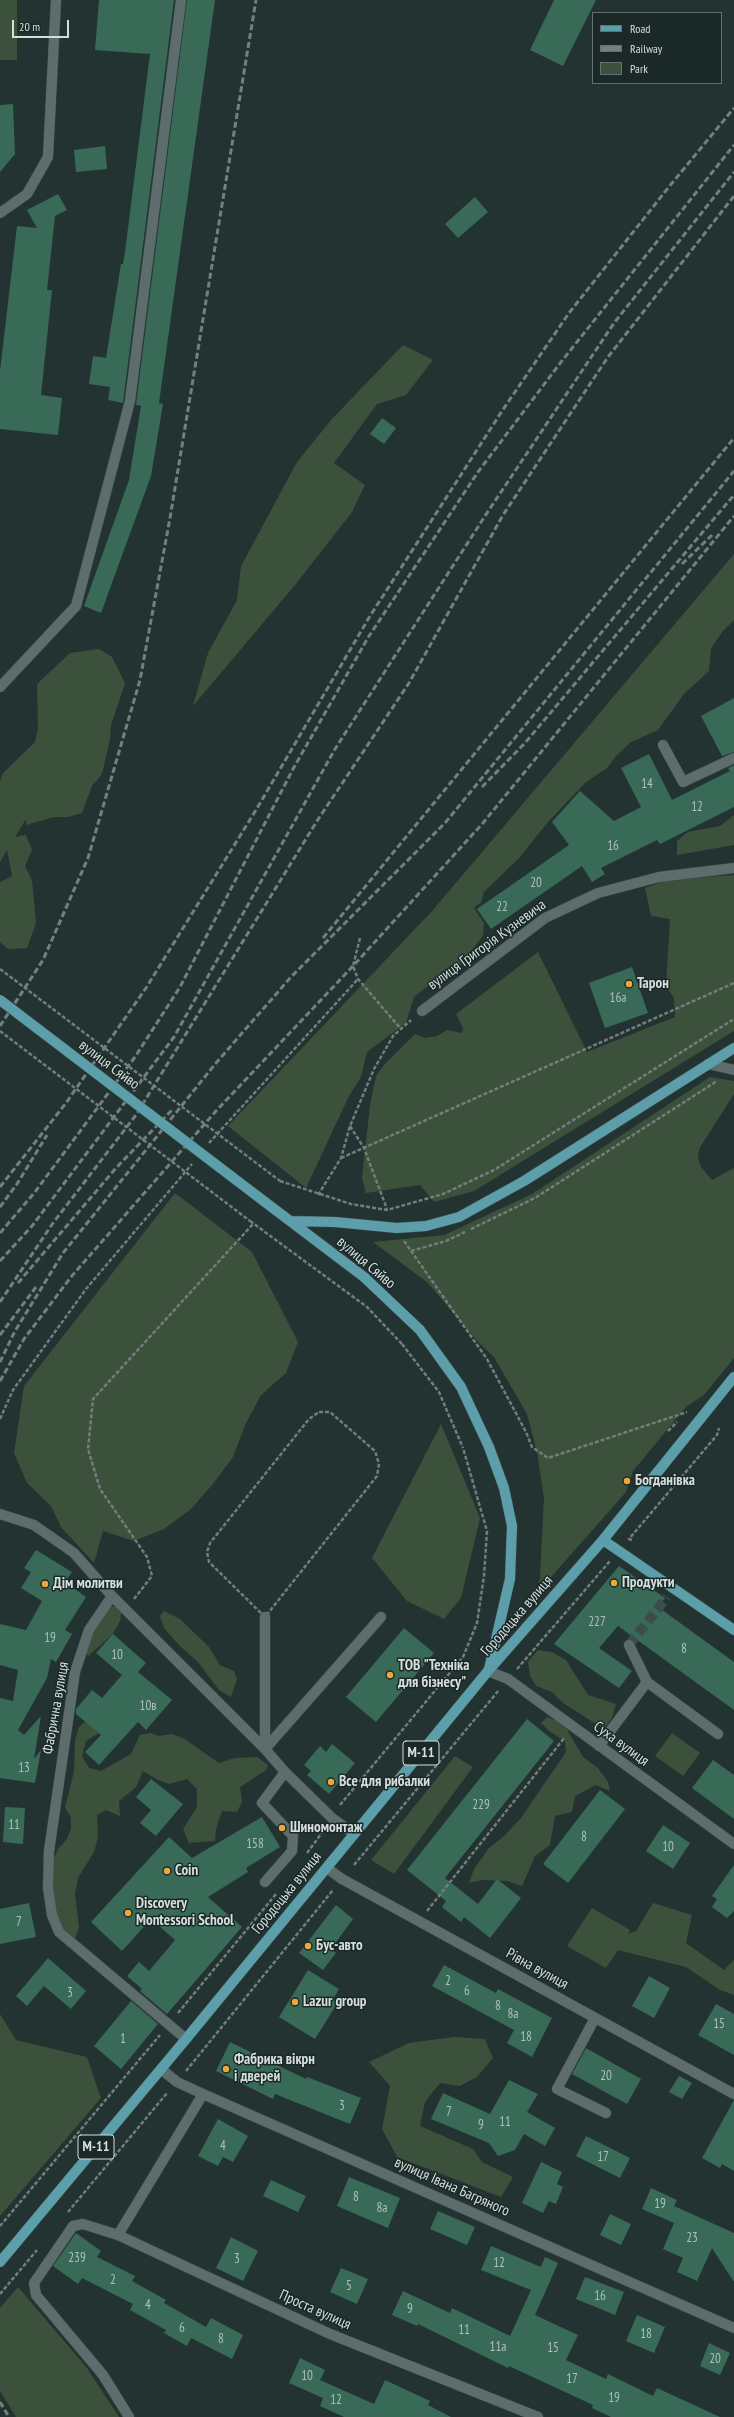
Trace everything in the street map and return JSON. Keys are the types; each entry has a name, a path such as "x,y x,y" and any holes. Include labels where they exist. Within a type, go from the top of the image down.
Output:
{"main road":[{"name":"вулиця Сяйво","path":"0,1000 364,1277 420,1330 460,1387 489,1447 504,1488 512,1526 510,1579 488,1670"},
{"path":"290,1221 397,1228 426,1226 459,1217 524,1181 734,1048"},
{"name":"Городоцька вулиця","path":"3,2258 186,2039 488,1670 603,1540 734,1378"},
{"path":"603,1540 734,1630"}],"street":[{"path":"0,213 27,194 48,157 56,0"},
{"path":"0,687 76,606 130,401 181,0"},
{"path":"663,744 683,782 734,758"},
{"name":"вулиця Григорія Кузневича","path":"422,1011 545,918 598,893 659,877 734,868"},
{"path":"708,1064 734,1070"},
{"path":"0,1514 34,1525 74,1553 112,1596 265,1749 285,1772 332,1818 354,1834"},
{"name":"Фабрична вулиця","path":"112,1596 89,1630 75,1672 49,1851 48,1888 52,1915 59,1932 186,2039"},
{"path":"265,1617 265,1749"},
{"path":"265,1749 381,1617"},
{"path":"630,1645 647,1682 718,1734"},
{"name":"Суха вулиця","path":"488,1670 508,1679 734,1844"},
{"path":"599,1746 647,1682"},
{"path":"265,1882 292,1851 293,1836 262,1803 285,1772"},
{"name":"Рівна вулиця","path":"327,1868 342,1879 734,2094"},
{"path":"595,2018 557,2089 606,2113"},
{"name":"вулиця Івана Багряного","path":"161,2069 177,2082 203,2094 734,2328"},
{"path":"118,2235 203,2094"},
{"name":"Проста вулиця","path":"129,2417 103,2375 40,2299 34,2283 74,2226 84,2224 118,2235 330,2334 538,2417"}],"path":[{"path":"360,938 353,966 358,979 401,1029"},
{"path":"0,969 280,1181 318,1195 351,1204 387,1210 443,1194 494,1170 734,1019"},
{"path":"204,1148 358,979"},
{"path":"341,1158 734,983"},
{"path":"318,1195 341,1158 350,1126 374,1069 393,1036 422,1011"},
{"path":"0,1031 253,1224 367,1307 402,1344 439,1392 463,1448 487,1532 484,1576 476,1623 463,1657 340,1806"},
{"path":"410,1251 446,1241 535,1198 721,1079"},
{"path":"350,1126 364,1148 387,1210"},
{"path":"0,1418 13,1390 86,1289 194,1160"},
{"path":"126,1609 152,1576 147,1557 100,1489 88,1449 93,1399 253,1224"},
{"path":"403,1241 487,1359 526,1432 532,1447 548,1458 689,1411"},
{"path":"319,1412 330,1412 376,1451 378,1464 377,1476 265,1617 209,1562 207,1552 210,1543 309,1419 319,1412"},
{"path":"629,1539 717,1435 719,1428"},
{"path":"516,1671 612,1559"},
{"path":"354,1865 500,1688"},
{"path":"419,1921 567,1734"},
{"path":"304,1856 324,1829"},
{"path":"177,2015 281,1887"},
{"path":"67,2214 336,1887"},
{"path":"0,2226 161,2033"},
{"path":"0,2294 42,2244"}],"green space":[{"path":"0,0 17,0 17,60 0,60"},
{"path":"403,345 433,360 406,395 377,404 334,463 365,485 352,512 295,585 193,706 208,653 237,600 241,566 297,462 331,420"},
{"path":"734,554 734,620 723,631 711,648 709,671 684,694 658,730 631,742 617,755 607,768 586,782 548,822 519,858 484,892 481,902 474,908 484,923 483,936 456,970 437,979 414,997 406,1023 367,1052 361,1077 349,1096 306,1188 228,1126 433,910"},
{"path":"99,649 112,657 125,683 111,725 110,739 102,774 92,786 82,813 68,817 54,817 26,825 26,819 15,837 26,835 32,850 25,866 32,880 36,923 27,948 8,949 0,942 0,882 12,876 7,850 0,862 0,781 3,773 35,742 38,728 37,684 70,653"},
{"path":"734,815 734,845 677,855 677,841 688,832 720,826"},
{"path":"734,875 734,1031 474,1191 434,1202 420,1185 366,1193 362,1178 370,1105 376,1076 384,1065 415,1034 425,1038 437,1036 447,1030 462,1033 463,1028 456,1014 538,952 587,1052 675,1017 674,998 666,986 670,919 651,916 645,888 667,880"},
{"path":"710,1077 734,1081 734,1094 699,1149 698,1158 701,1167 712,1180 734,1168 734,1358 704,1395 687,1406 633,1471 626,1492 537,1593 540,1578 544,1498 537,1452 527,1414 494,1357 479,1343 427,1282 373,1242 444,1235 532,1194"},
{"path":"175,1193 252,1252 298,1342 286,1373 261,1395 245,1425 233,1457 213,1484 191,1509 164,1529 134,1541 103,1531 94,1563 61,1527 51,1506 27,1483 14,1453 24,1386"},
{"path":"441,1424 480,1518 461,1598 444,1619 407,1601 372,1558"},
{"path":"108,1606 122,1607 120,1621 113,1634 88,1656 85,1652 83,1636"},
{"path":"164,1611 180,1619 209,1647 220,1665 234,1671 237,1679 231,1697 219,1690 198,1662 180,1646 164,1628 160,1616"},
{"path":"538,1650 552,1652 566,1660 588,1695 616,1704 612,1718 604,1729 563,1703 552,1692 536,1686 530,1676 528,1662"},
{"path":"547,1717 563,1723 583,1757 598,1768 608,1782 610,1791 596,1785 575,1796 572,1812 555,1816 550,1845 535,1856 522,1886 507,1881 483,1880 469,1883 474,1869 489,1848 504,1836 521,1818 566,1752 565,1741 549,1731 541,1723"},
{"path":"87,1720 101,1732 86,1741 82,1756 89,1768 101,1771 131,1754 140,1735 150,1733 159,1736 172,1734 183,1738 219,1763 235,1758 257,1757 268,1765 266,1770 240,1787 242,1802 237,1812 222,1811 216,1829 215,1841 189,1843 183,1829 197,1807 197,1789 187,1779 169,1784 158,1780 143,1771 136,1787 119,1801 120,1816 106,1810 97,1815 98,1837 94,1852 78,1878 75,1894 79,1928 73,1944 67,1947 54,1923 51,1866 58,1849 66,1840 71,1829 71,1818 65,1807 74,1772 75,1741 79,1727"},
{"path":"672,1733 700,1753 683,1776 655,1756"},
{"path":"455,1756 473,1767 394,1874 371,1860"},
{"path":"653,1903 692,1915 686,1943 724,1970 734,1960 734,1995 720,1990 686,1967 618,1950 606,1968 567,1946 592,1908 630,1930 628,1934 636,1931"},
{"path":"0,2014 16,2040 87,2057 101,2098 0,2216"},
{"path":"454,2037 485,2039 493,2058 477,2077 460,2086 440,2083 425,2102 420,2126 473,2149 482,2162 513,2177 501,2197 397,2157 382,2129 390,2086 369,2062 409,2043"},
{"path":"18,2287 87,2368 119,2417 16,2417 0,2391 0,2308"}],"building":[{"path":"99,0 174,0 123,403 108,400 110,387 89,384 93,356 106,358 121,264 123,264 125,252 150,54 95,50"},
{"path":"187,0 215,0 159,403 163,404 151,476 101,613 84,606 129,480 141,406 136,405"},
{"path":"554,0 596,0 563,66 530,50"},
{"path":"13,104 15,154 0,172 0,105"},
{"path":"105,146 107,169 76,172 74,150"},
{"path":"58,194 67,210 55,216 47,290 52,290 41,395 62,398 58,435 0,429 0,371 17,226 37,228 27,210"},
{"path":"475,197 488,212 458,238 445,224"},
{"path":"382,418 396,428 384,444 370,434"},
{"path":"734,698 734,752 722,756 701,716"},
{"path":"649,754 672,800 730,771 728,768 734,765 734,807 660,844 657,840 601,868 605,874 592,882 582,866 491,929 477,909 569,845 552,822 580,791 614,821 641,807 621,768"},
{"path":"632,967 648,1013 605,1028 589,983"},
{"path":"36,1550 72,1572 65,1582 86,1597 65,1630 72,1634 56,1662 51,1659 47,1678 18,1730 24,1735 41,1716 34,1759 41,1750 35,1783 0,1778 0,1698 13,1701 18,1670 0,1665 0,1624 26,1630 42,1601 21,1588 31,1572 24,1568"},
{"path":"619,1566 665,1598 658,1607 734,1662 734,1710 618,1626 599,1648 632,1671 619,1688 554,1644"},
{"name":"ТОВ \"Техніка для бізнесу\"","path":"404,1628 434,1653 376,1722 346,1697"},
{"path":"113,1634 146,1663 138,1672 172,1700 146,1730 138,1722 99,1765 85,1752 101,1735 76,1714 76,1709 92,1690 102,1698 122,1675 96,1653"},
{"path":"527,1719 554,1741 445,1878 478,1904 497,1879 521,1898 490,1938 464,1917 461,1922 442,1907 446,1901 407,1870"},
{"path":"332,1744 355,1763 329,1794 307,1775 311,1771 304,1765 320,1746 326,1752"},
{"path":"713,1760 734,1775 734,1819 692,1788"},
{"path":"151,1779 183,1804 156,1836 140,1823 151,1810 136,1797"},
{"path":"600,1790 625,1809 568,1883 543,1864"},
{"path":"5,1807 25,1808 23,1844 3,1842"},
{"path":"262,1817 280,1847 246,1868 248,1872 208,1897 242,1927 167,2014 140,1991 142,1989 127,1976 139,1962 149,1971 175,1940 151,1919 122,1951 91,1922 169,1837 192,1858"},
{"path":"663,1825 690,1843 673,1869 646,1851"},
{"path":"734,1865 734,1911 727,1918 712,1907 717,1899 712,1896"},
{"path":"29,1903 36,1937 0,1944 0,1909"},
{"path":"336,1905 353,1919 331,1949 336,1953 323,1970 299,1953"},
{"path":"48,1958 86,1991 71,2009 44,1986 27,2006 16,1996"},
{"path":"444,1965 496,1993 498,1989 552,2018 532,2057 507,2043 514,2030 432,1986"},
{"path":"308,1970 339,1989 333,1999 338,2002 315,2039 279,2017"},
{"path":"649,1976 670,1988 654,2018 632,2006"},
{"path":"131,2001 158,2024 121,2069 94,2046"},
{"path":"716,2004 734,2014 734,2055 698,2035"},
{"path":"230,2042 306,2079 307,2077 361,2098 350,2124 275,2094 273,2099 216,2071"},
{"path":"586,2048 641,2079 627,2104 572,2074"},
{"path":"679,2076 692,2083 682,2099 669,2092"},
{"path":"509,2080 538,2094 527,2112 555,2128 545,2146 524,2134 515,2150 498,2156 489,2143 431,2119 443,2093 490,2114"},
{"path":"734,2100 734,2171 722,2164 720,2168 702,2158"},
{"path":"218,2119 248,2136 233,2162 223,2157 218,2166 198,2156"},
{"path":"586,2136 630,2158 620,2178 576,2156"},
{"path":"541,2162 562,2172 557,2184 563,2187 556,2204 549,2201 543,2213 522,2203"},
{"path":"349,2177 400,2198 388,2228 337,2206"},
{"path":"271,2180 306,2196 298,2212 263,2196"},
{"path":"651,2188 677,2200 674,2206 734,2233 734,2282 712,2248 697,2281 677,2272 683,2258 663,2249 674,2223 642,2209"},
{"path":"438,2211 475,2227 467,2245 430,2229"},
{"path":"610,2214 631,2224 621,2245 600,2235"},
{"path":"76,2233 101,2251 97,2257 135,2276 132,2281 166,2300 164,2303 206,2327 211,2318 243,2335 232,2359 191,2338 187,2346 164,2333 166,2330 130,2310 133,2304 82,2278 78,2284 53,2266"},
{"path":"231,2237 258,2251 243,2281 216,2268"},
{"path":"491,2246 541,2267 545,2257 558,2263 535,2315 578,2335 566,2360 606,2379 608,2374 653,2396 657,2388 720,2417 611,2417 592,2408 593,2405 509,2366 508,2368 418,2324 417,2326 392,2315 403,2291 450,2313 452,2308 510,2336 531,2290 481,2270"},
{"path":"341,2268 368,2279 357,2304 330,2292"},
{"path":"585,2277 624,2292 615,2315 576,2299"},
{"path":"637,2315 665,2327 654,2353 626,2341"},
{"path":"709,2343 730,2353 720,2375 700,2366"},
{"path":"300,2358 325,2370 320,2380 374,2404 385,2380 430,2401 428,2405 451,2417 344,2417 320,2406 323,2398 289,2383"}],"tunnel":[{"path":"629,1645 667,1597"}],"railway":[{"path":"0,1026 43,960 88,858 140,680 170,518 256,0"},
{"path":"0,1187 66,1103 146,988 256,810 370,616 502,411 569,313 668,188 734,108"},
{"path":"0,1233 35,1192 135,1057 180,987 293,769 369,636 478,472 561,362 734,145"},
{"path":"0,1261 32,1226 174,1037 335,749 485,516 614,323 734,172"},
{"path":"0,1302 53,1223 136,1115 317,821 409,683 503,515 608,357 734,196"},
{"path":"323,938 734,438"},
{"path":"0,1362 15,1331 63,1253 216,1063 291,977 445,823 734,471"},
{"path":"482,787 525,743 734,495"},
{"path":"0,1381 24,1339 71,1277 216,1111 353,966 483,823 734,516"},
{"path":"682,564 712,535"},
{"path":"18,1283 116,1168 172,1110"},
{"path":"0,1207 17,1184 47,1135"},
{"path":"0,1335 36,1287"},
{"path":"0,2402 9,2417"}],"place":[{"name":"Тарон","path":"629,984"},
{"name":"Богданівка","path":"627,1481"},
{"name":"Продукти","path":"614,1583"},
{"name":"Дім молитви","path":"45,1584"},
{"name":"ТОВ \"Техніка для бізнесу\"","path":"390,1675"},
{"name":"Все для рибалки","path":"331,1782"},
{"name":"Шиномонтаж","path":"282,1828"},
{"name":"Coin","path":"167,1871"},
{"name":"Discovery Montessori School","path":"128,1913"},
{"name":"Бус-авто","path":"308,1946"},
{"name":"Lazur group","path":"295,2002"},
{"name":"Фабрика вікрн і дверей","path":"226,2069"}]}
